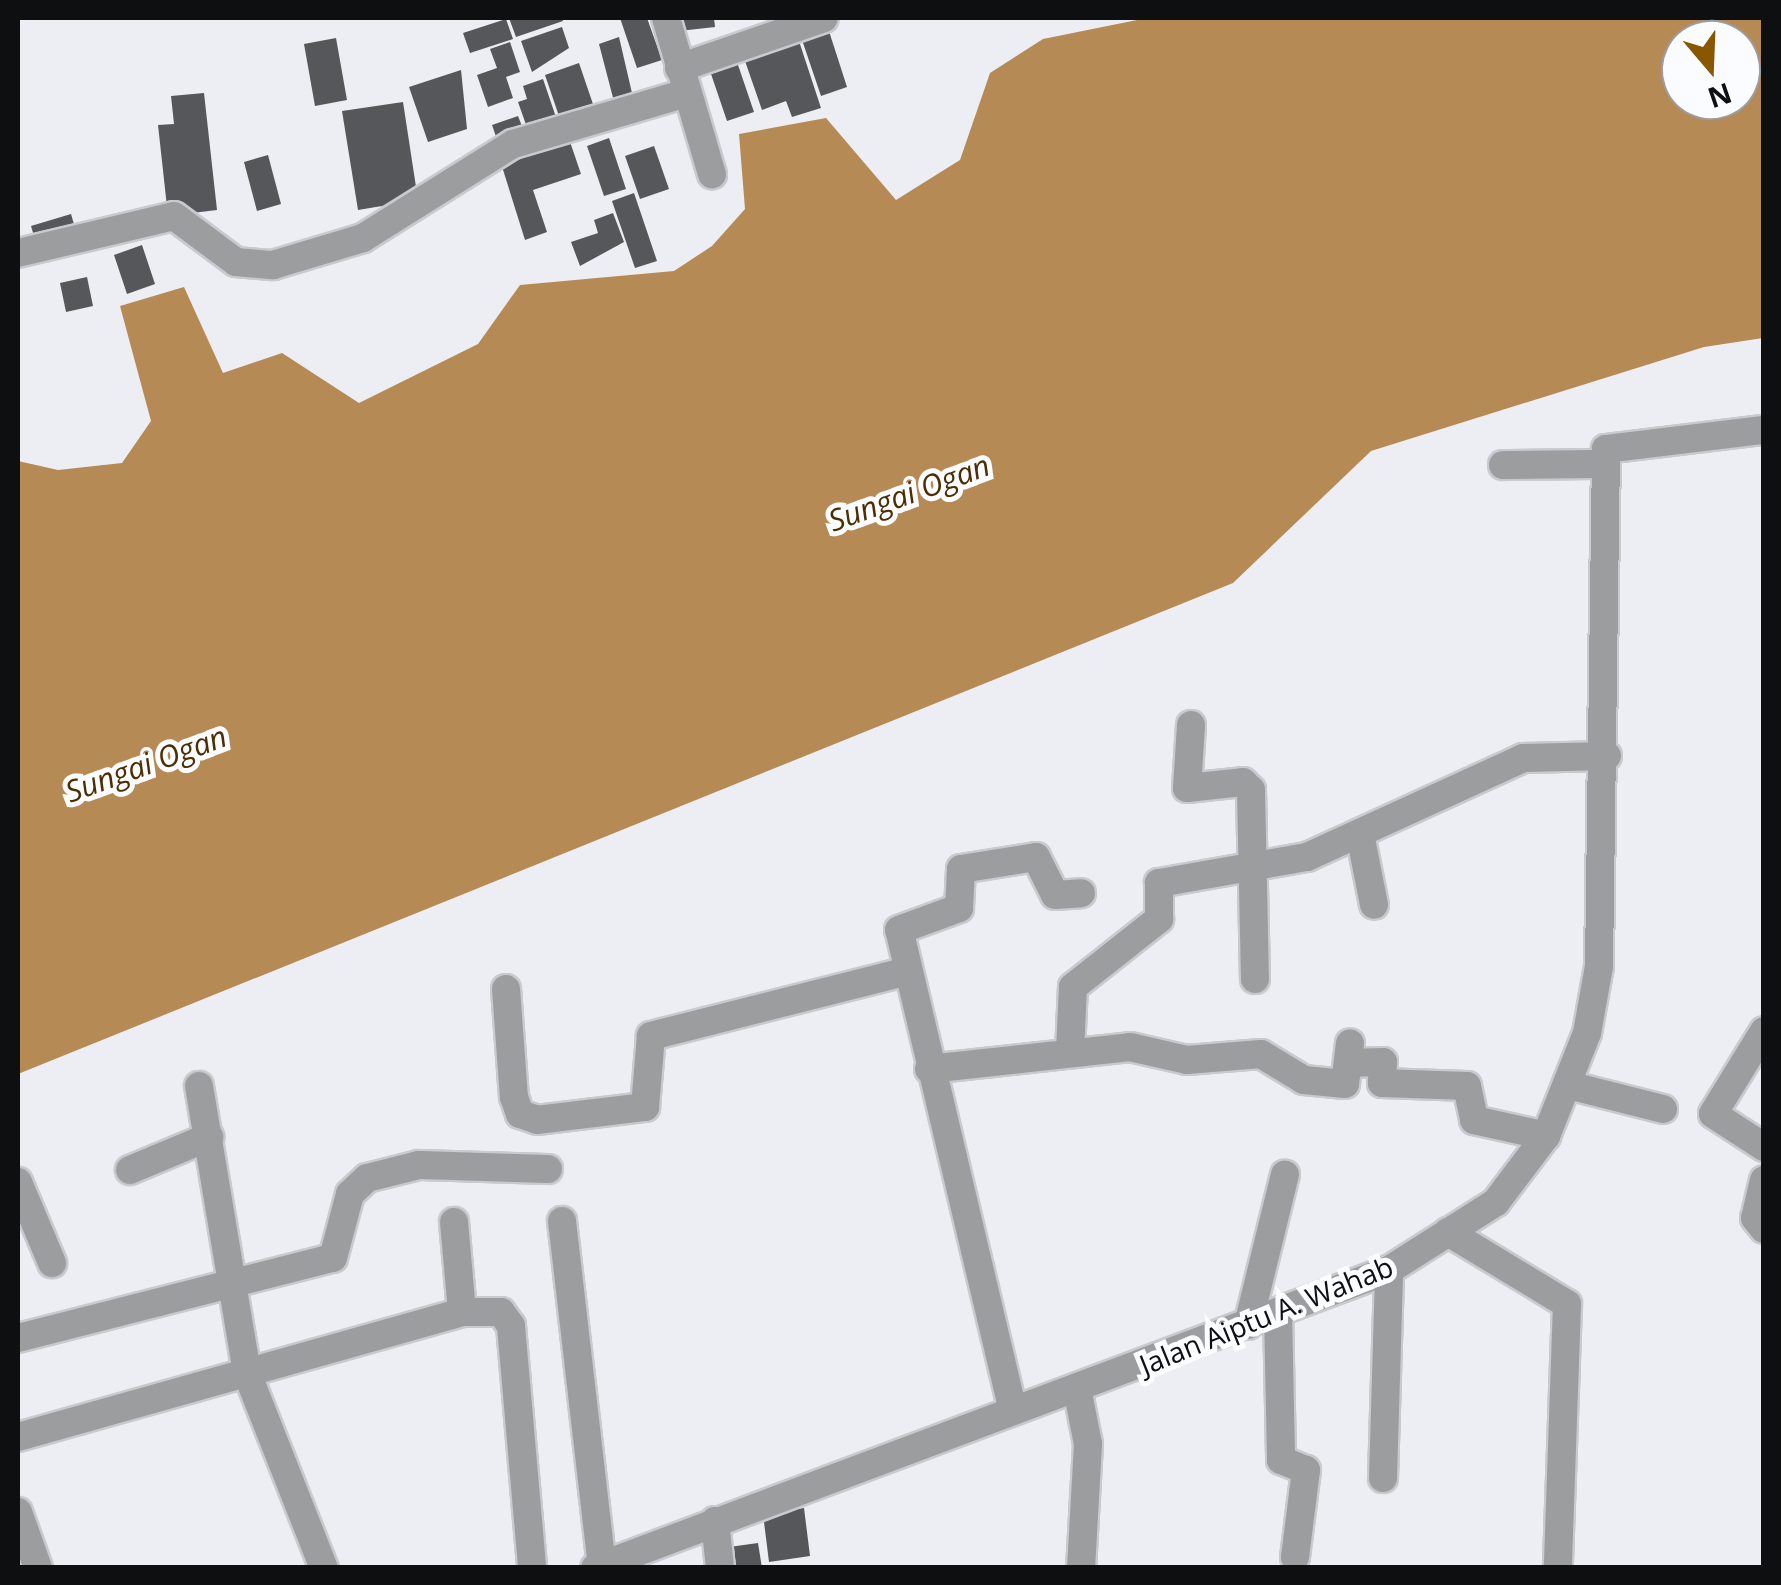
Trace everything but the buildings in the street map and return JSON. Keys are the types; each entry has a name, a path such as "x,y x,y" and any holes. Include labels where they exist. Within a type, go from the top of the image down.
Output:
{"street":[{"path":"666,18 712,174"},
{"path":"18,253 161,217 236,262 273,265 381,229 513,144 682,80 824,18"},
{"path":"1503,465 1601,464 1618,442 1764,430"},
{"name":"Jalan Aiptu A. Wahab","path":"599,1566 1389,1270 1496,1202 1546,1136 1568,1085 1598,966 1606,756 1601,464"},
{"path":"1191,725 1188,788 1243,782 1252,790 1254,979"},
{"path":"1070,1052 1074,987 1159,919 1159,883 1252,871 1360,834 1523,758 1606,756"},
{"path":"1360,834 1374,906"},
{"path":"1013,1411 898,930 959,908 961,869 1036,857 1055,896 1081,892"},
{"path":"506,989 514,1097 520,1114 536,1120 645,1106 651,1036 908,971"},
{"path":"1764,1031 1713,1114 1764,1147"},
{"path":"929,1069 1130,1047 1187,1060 1261,1054 1304,1080 1346,1084 1350,1053 1383,1050 1382,1083 1460,1083 1472,1092 1474,1120 1546,1136"},
{"path":"1568,1085 1663,1109"},
{"path":"199,1086 227,1278 247,1373 324,1568"},
{"path":"130,1170 209,1137"},
{"path":"18,1338 227,1278 338,1254 350,1194 367,1178 419,1165 548,1168"},
{"path":"1248,1325 1285,1174"},
{"path":"1764,1180 1754,1218 1764,1229"},
{"path":"18,1182 52,1263"},
{"path":"562,1221 599,1566"},
{"path":"454,1222 462,1312"},
{"path":"1448,1232 1567,1304 1558,1568"},
{"path":"1383,1478 1389,1270"},
{"path":"18,1437 462,1312 508,1315 532,1568"},
{"path":"1278,1313 1280,1460 1306,1470 1295,1557"},
{"path":"1077,1388 1088,1444 1081,1568"},
{"path":"18,1512 38,1568"},
{"path":"714,1521 720,1568"}],"water":[{"name":"Sungai Ogan","path":"1147,18 1763,18 1763,338 1704,347 1371,451 1233,583 18,1074 18,461 58,470 122,463 151,421 120,306 184,287 223,373 282,353 359,403 478,344 520,285 674,271 712,246 745,209 739,134 826,118 896,200 960,160 990,73 1043,39"}]}
